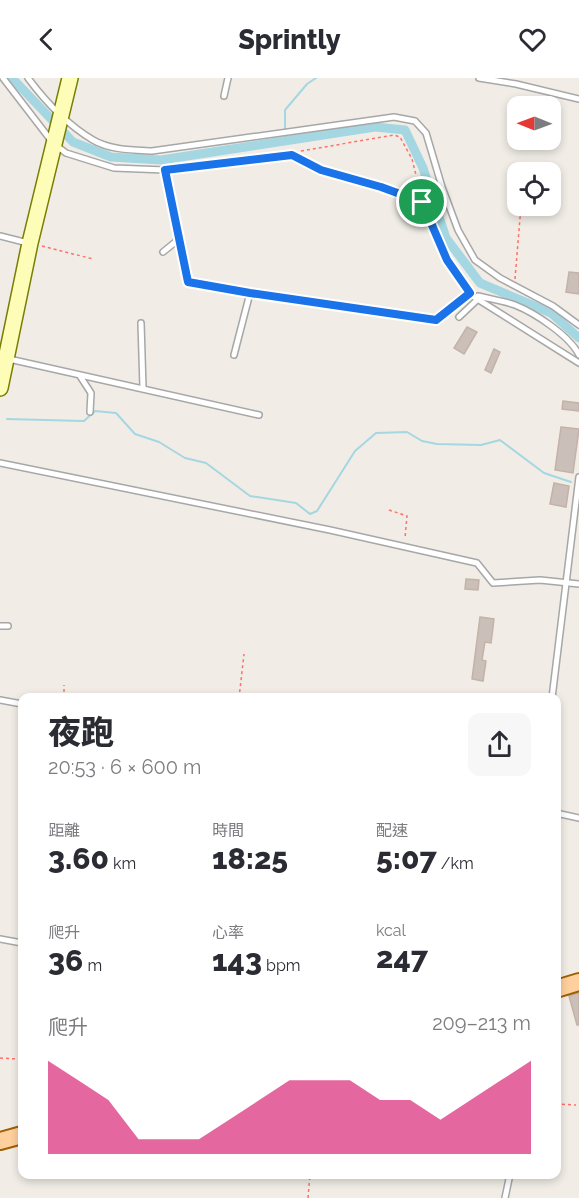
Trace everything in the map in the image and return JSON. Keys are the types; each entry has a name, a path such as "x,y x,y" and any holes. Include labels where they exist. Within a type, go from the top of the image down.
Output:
{"main road":[{"path":"0,387 30,243 70,78"},
{"path":"561,987 579,982"},
{"path":"0,1140 18,1137"}],"lane":[{"path":"3,78 53,143 66,153 114,168 165,170 292,155 321,170 381,187 422,202 447,260 471,294 579,363"},
{"path":"28,78 61,115 93,141 121,150 152,151 394,117 415,121 426,133 458,230 475,260 500,278 553,306 579,326"},
{"path":"224,96 228,78"},
{"path":"479,78 579,99"},
{"path":"165,170 188,282 436,320 471,294"},
{"path":"0,236 30,243"},
{"path":"163,252 179,239"},
{"path":"234,355 250,293"},
{"path":"471,294 515,305 546,322 576,348 579,356"},
{"path":"459,317 478,299"},
{"path":"141,323 143,388"},
{"path":"6,358 259,415"},
{"path":"80,376 91,393 90,412"},
{"path":"0,464 183,499 477,563 493,583 540,580 579,584"},
{"path":"553,693 579,477"},
{"path":"0,626 8,626"},
{"path":"0,700 18,703"},
{"path":"561,814 579,818"},
{"path":"0,939 18,943"},
{"path":"505,1198 509,1179"}],"path":[{"path":"292,155 308,149 375,137 394,135 400,137 412,159 422,202"},
{"path":"515,286 520,216"},
{"path":"30,243 93,259"},
{"path":"389,510 407,516 404,547"},
{"path":"239,693 244,654"},
{"path":"64,685 64,693"},
{"path":"0,1058 18,1059"},
{"path":"561,1104 576,1105"},
{"path":"308,1198 310,1179"}],"building":[{"path":"569,272 579,273 579,294 566,292"},
{"path":"467,327 477,332 464,354 454,348"},
{"path":"494,349 500,352 491,373 485,370"},
{"path":"563,401 579,403 579,411 562,409"},
{"path":"561,427 579,429 573,473 555,470"},
{"path":"554,483 569,486 566,507 550,504"},
{"path":"466,579 479,580 478,590 465,589"},
{"path":"480,617 494,619 491,643 485,642 482,660 486,661 483,681 472,679"},
{"path":"579,993 579,1025 577,1025 569,996"}],"waterway":[{"path":"12,78 73,142 111,157 161,160 375,127 405,130 423,168 446,238 480,283 551,313 579,338"},
{"path":"285,141 285,110 307,84 316,78"},
{"path":"7,419 84,421 95,411 116,413 135,434 159,442 185,458 206,463 250,496 296,503 310,514 317,511 355,451 376,433 407,432 422,441 437,444 481,445 500,440 544,473 571,482"}],"route":[{"path":"292,155 321,170 381,187 422,202 447,260 470,293 436,320 188,282 165,170 292,155"}]}
